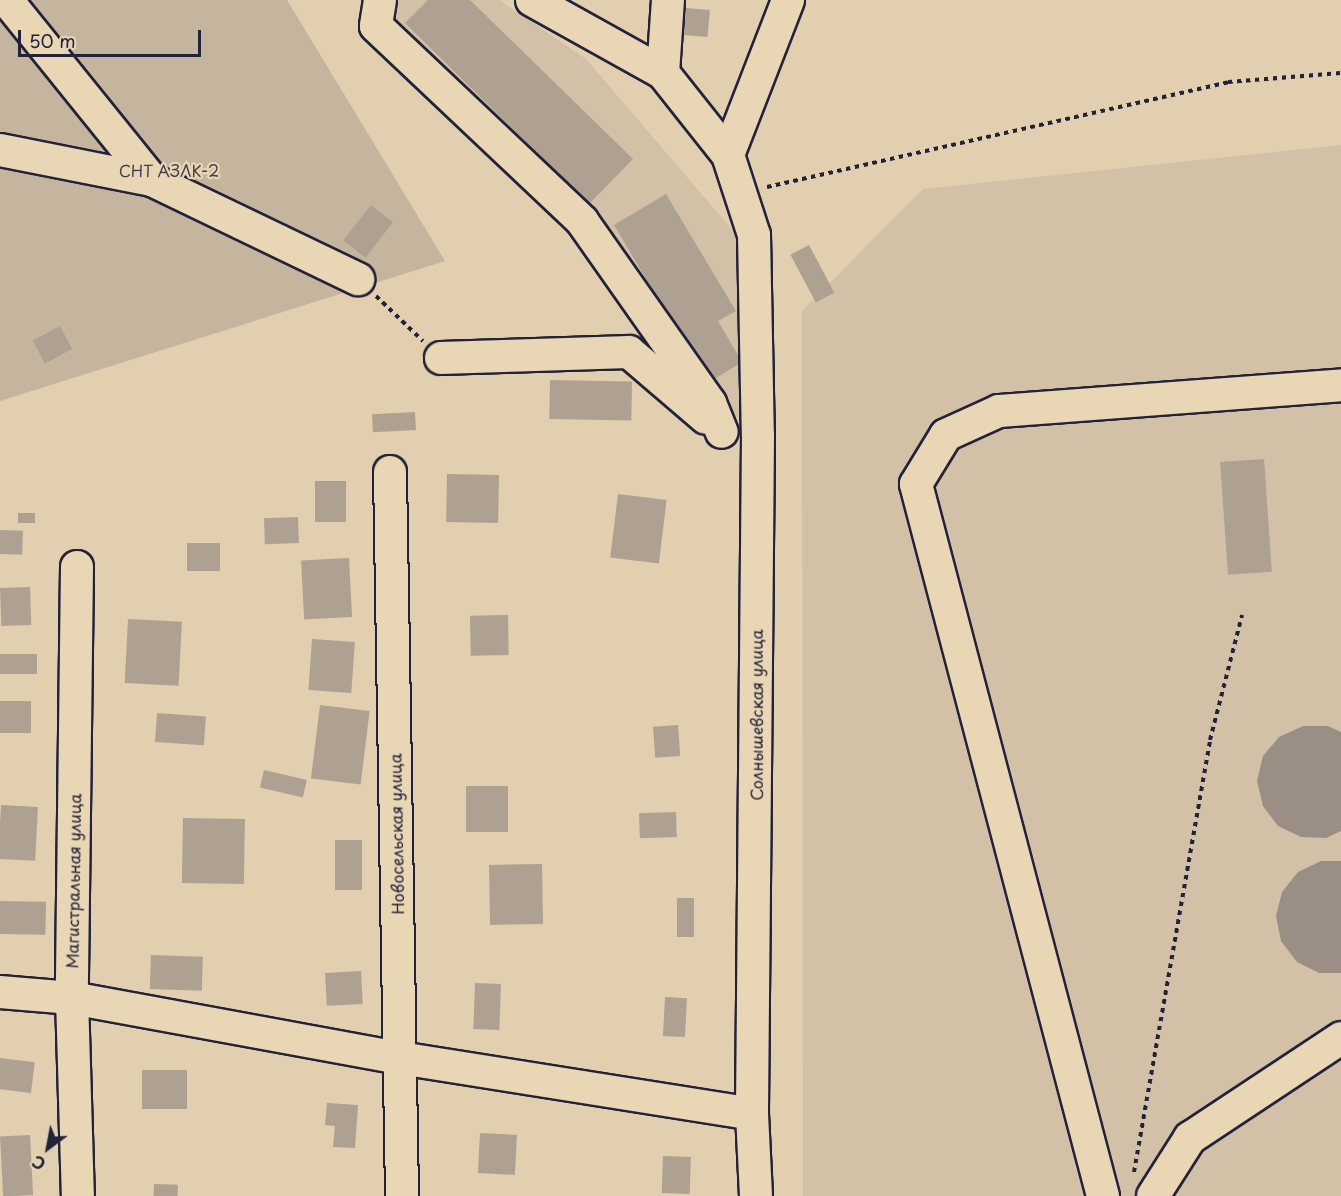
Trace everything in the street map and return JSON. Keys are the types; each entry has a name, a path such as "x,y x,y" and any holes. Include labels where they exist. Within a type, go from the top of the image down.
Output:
{"street":[{"path":"7,0 152,180"},
{"path":"380,0 376,26 582,221 710,403 722,432"},
{"path":"532,0 663,73 728,155"},
{"path":"663,73 669,0"},
{"path":"728,155 788,0"},
{"path":"0,150 152,180 358,279"},
{"name":"Солнышевская улица","path":"728,155 754,235 758,436 752,1114 756,1196"},
{"path":"441,358 629,352 722,432 758,436"},
{"path":"1102,1196 916,484 946,435 999,411 1341,385"},
{"name":"Новосельская улица","path":"390,472 402,1196"},
{"name":"Магистральная улица","path":"77,567 72,998 78,1196"},
{"path":"0,992 72,998 400,1058 752,1114"},
{"path":"1142,1190 1190,1138 1341,1038"}],"path":[{"path":"740,193 1228,82 1341,74"},
{"path":"358,279 441,358"},
{"path":"1142,1190 1210,740 1242,615"}],"shaded area":[{"path":"399,0 499,0 586,59 746,246 745,421 710,403 569,225 376,26"},
{"path":"1341,145 1341,1196 803,1196 802,311 923,189"},
{"path":"1303,726 1328,726 1341,732 1341,831 1326,838 1301,837 1278,826 1263,806 1257,781 1263,756 1279,737"},
{"path":"1321,861 1341,861 1341,973 1319,973 1297,962 1281,941 1276,916 1282,892 1298,872"}],"green space":[{"name":"СНТ АЗЛК-2","path":"0,0 287,0 445,261 0,401"}],"building":[{"path":"428,0 470,0 633,159 589,204 405,23"},
{"path":"686,8 710,10 708,37 684,35"},
{"path":"666,194 736,311 718,321 742,362 708,383 614,225"},
{"path":"371,205 393,222 365,258 343,240"},
{"path":"809,245 834,293 816,303 790,255"},
{"path":"60,326 72,349 45,364 33,341"},
{"path":"550,380 632,381 631,420 549,419"},
{"path":"415,412 416,430 373,432 372,414"},
{"path":"1264,459 1272,572 1228,575 1220,462"},
{"path":"447,474 499,475 498,523 446,522"},
{"path":"315,481 346,481 346,522 315,522"},
{"path":"618,494 667,500 659,563 610,558"},
{"path":"18,513 35,513 35,523 18,523"},
{"path":"298,517 299,543 265,544 264,518"},
{"path":"0,530 23,531 22,555 0,554"},
{"path":"187,543 220,543 220,571 187,571"},
{"path":"349,558 352,617 304,619 301,561"},
{"path":"30,587 31,625 1,626 0,588"},
{"path":"508,615 509,655 471,656 470,616"},
{"path":"128,619 182,622 179,686 125,683"},
{"path":"312,639 355,642 351,693 308,690"},
{"path":"0,654 37,654 37,674 0,674"},
{"path":"0,701 31,701 31,733 0,733"},
{"path":"320,705 370,711 361,785 311,778"},
{"path":"157,713 206,716 204,745 155,742"},
{"path":"678,725 680,756 655,758 653,727"},
{"path":"264,770 307,780 303,797 260,788"},
{"path":"466,786 508,786 508,832 466,832"},
{"path":"1,805 38,807 35,861 0,859"},
{"path":"676,812 677,837 640,838 639,813"},
{"path":"183,818 245,819 244,884 182,883"},
{"path":"335,840 362,840 362,890 335,890"},
{"path":"542,864 543,924 490,925 489,865"},
{"path":"677,898 694,898 694,937 677,937"},
{"path":"0,901 46,902 45,935 0,934"},
{"path":"151,955 203,957 202,991 150,989"},
{"path":"361,971 363,1004 327,1006 325,973"},
{"path":"475,983 501,984 499,1030 473,1029"},
{"path":"665,997 687,998 685,1037 663,1036"},
{"path":"0,1058 35,1062 31,1093 0,1089"},
{"path":"142,1070 187,1070 187,1109 142,1109"},
{"path":"327,1103 358,1105 355,1148 333,1147 335,1126 325,1125"},
{"path":"480,1133 517,1135 515,1175 478,1173"},
{"path":"30,1135 33,1195 3,1196 0,1137"},
{"path":"663,1156 691,1157 690,1194 662,1193"},
{"path":"154,1184 178,1185 178,1196 154,1196"}]}
